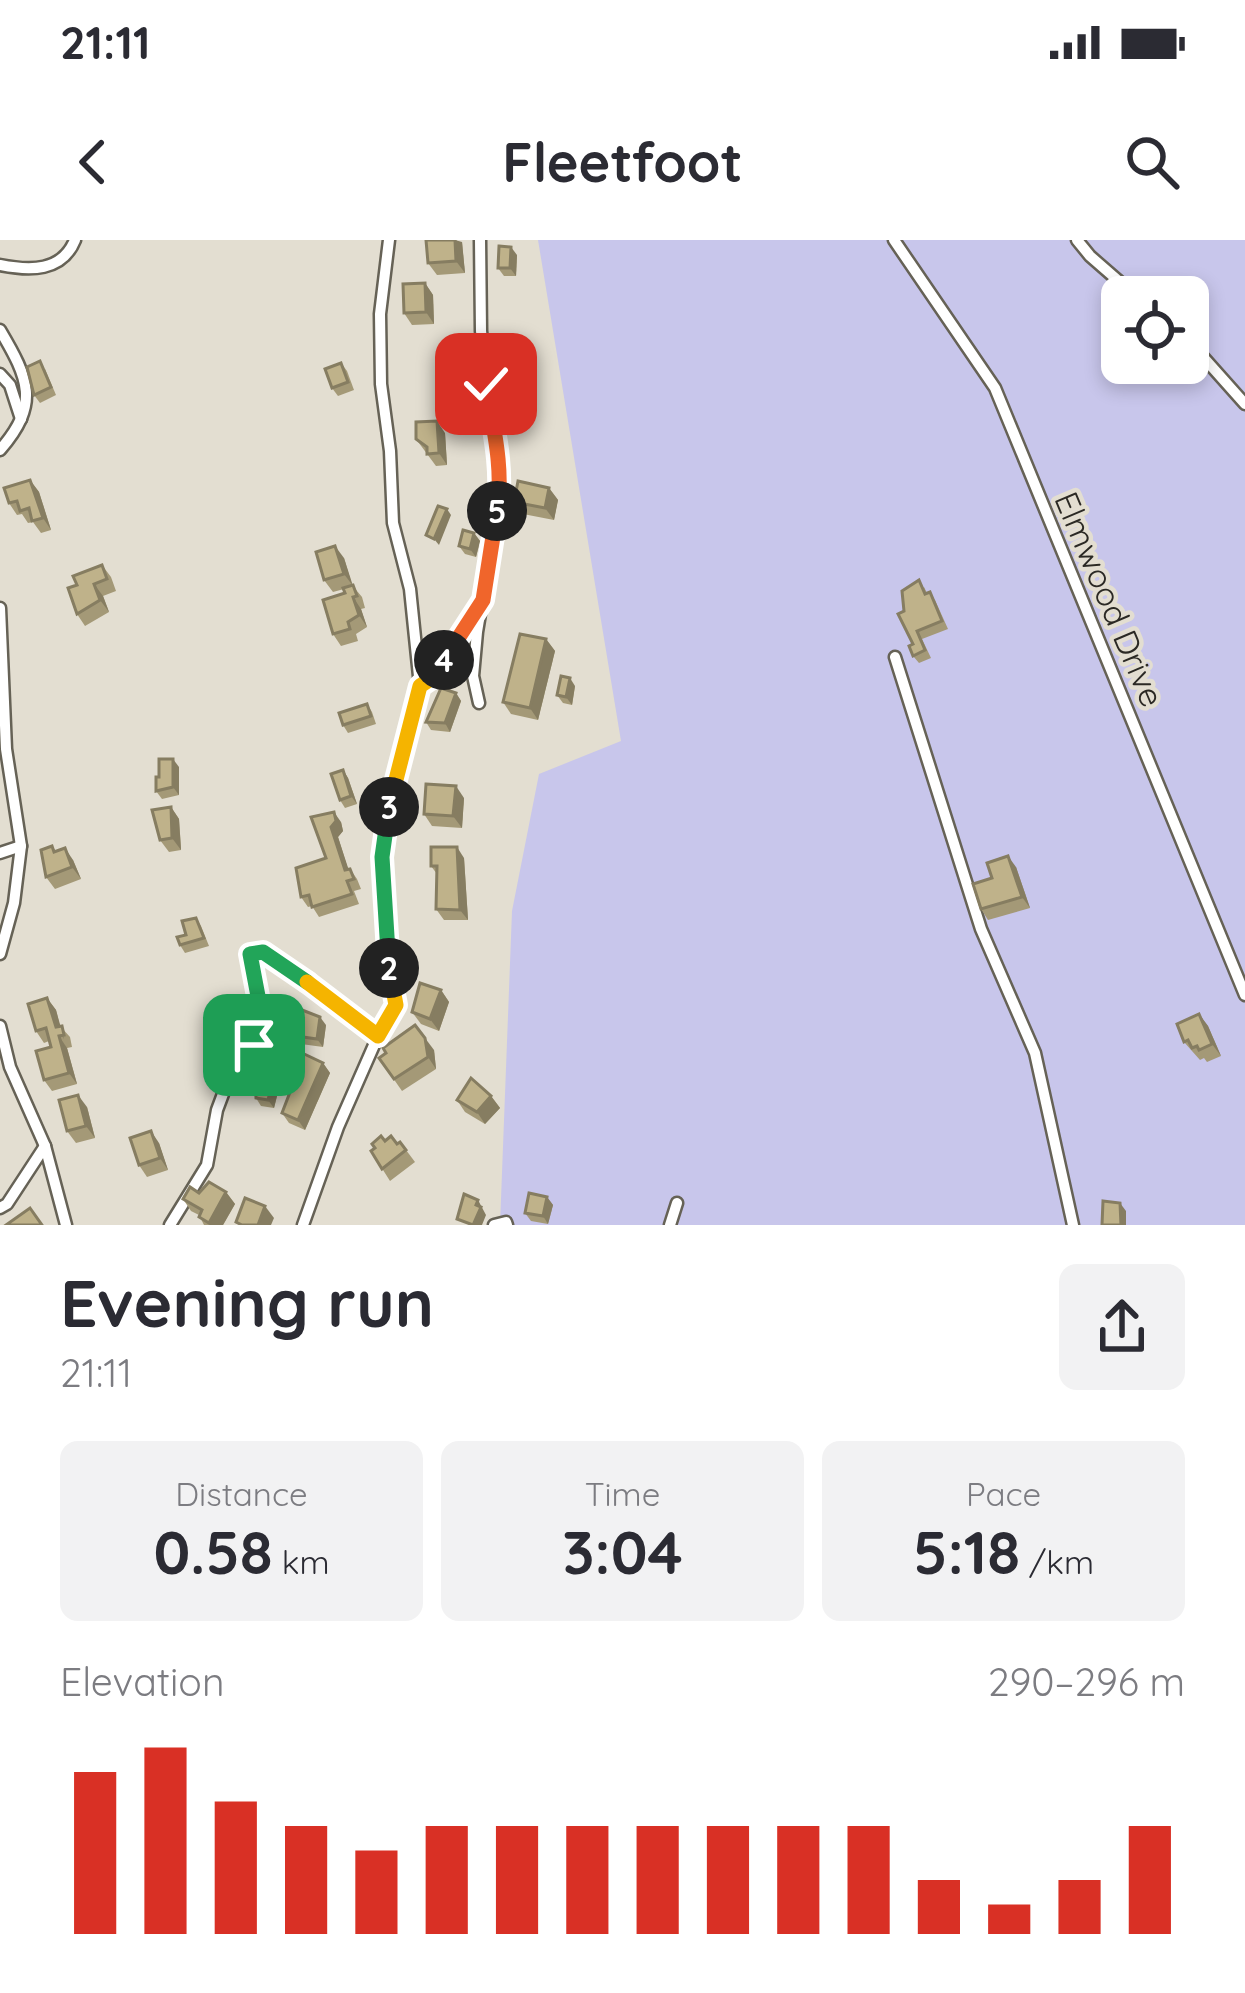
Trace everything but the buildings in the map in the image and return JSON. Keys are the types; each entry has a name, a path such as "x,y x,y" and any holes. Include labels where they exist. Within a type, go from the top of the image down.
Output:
{"street":[{"path":"0,265 28,269 55,264 66,257 75,240"},
{"path":"303,1225 338,1127 396,1005 384,926 382,857 392,786 420,686 410,589 393,523 381,383 380,314 389,240"},
{"path":"479,703 473,676 500,493 482,331 480,240"},
{"name":"Elmwood Drive","path":"894,240 994,388 1245,995"},
{"path":"1078,240 1113,276"},
{"path":"0,330 27,388 21,425 0,450"},
{"path":"1209,364 1245,404"},
{"path":"0,374 15,396 21,425"},
{"path":"420,686 438,674 483,600"},
{"path":"0,608 6,749 21,846 14,902 0,953"},
{"path":"895,658 981,929 1035,1053 1073,1225"},
{"path":"0,853 21,846"},
{"path":"170,1225 207,1165 226,1086 260,1029 250,954 263,952 280,961 378,1036"},
{"path":"0,1026 10,1067 44,1146 66,1225"},
{"path":"0,1208 44,1146"},
{"path":"670,1225 677,1203"},
{"path":"494,1225 506,1225"}],"shaded area":[{"path":"538,240 1245,240 1245,1225 500,1225 512,911 539,774 621,741"}],"route":[{"path":"254,1045 261,1012 249,964 256,950 280,961 378,1036 396,1005 384,926 382,857 392,786 420,686 438,674 483,600 500,493 486,384"}]}
